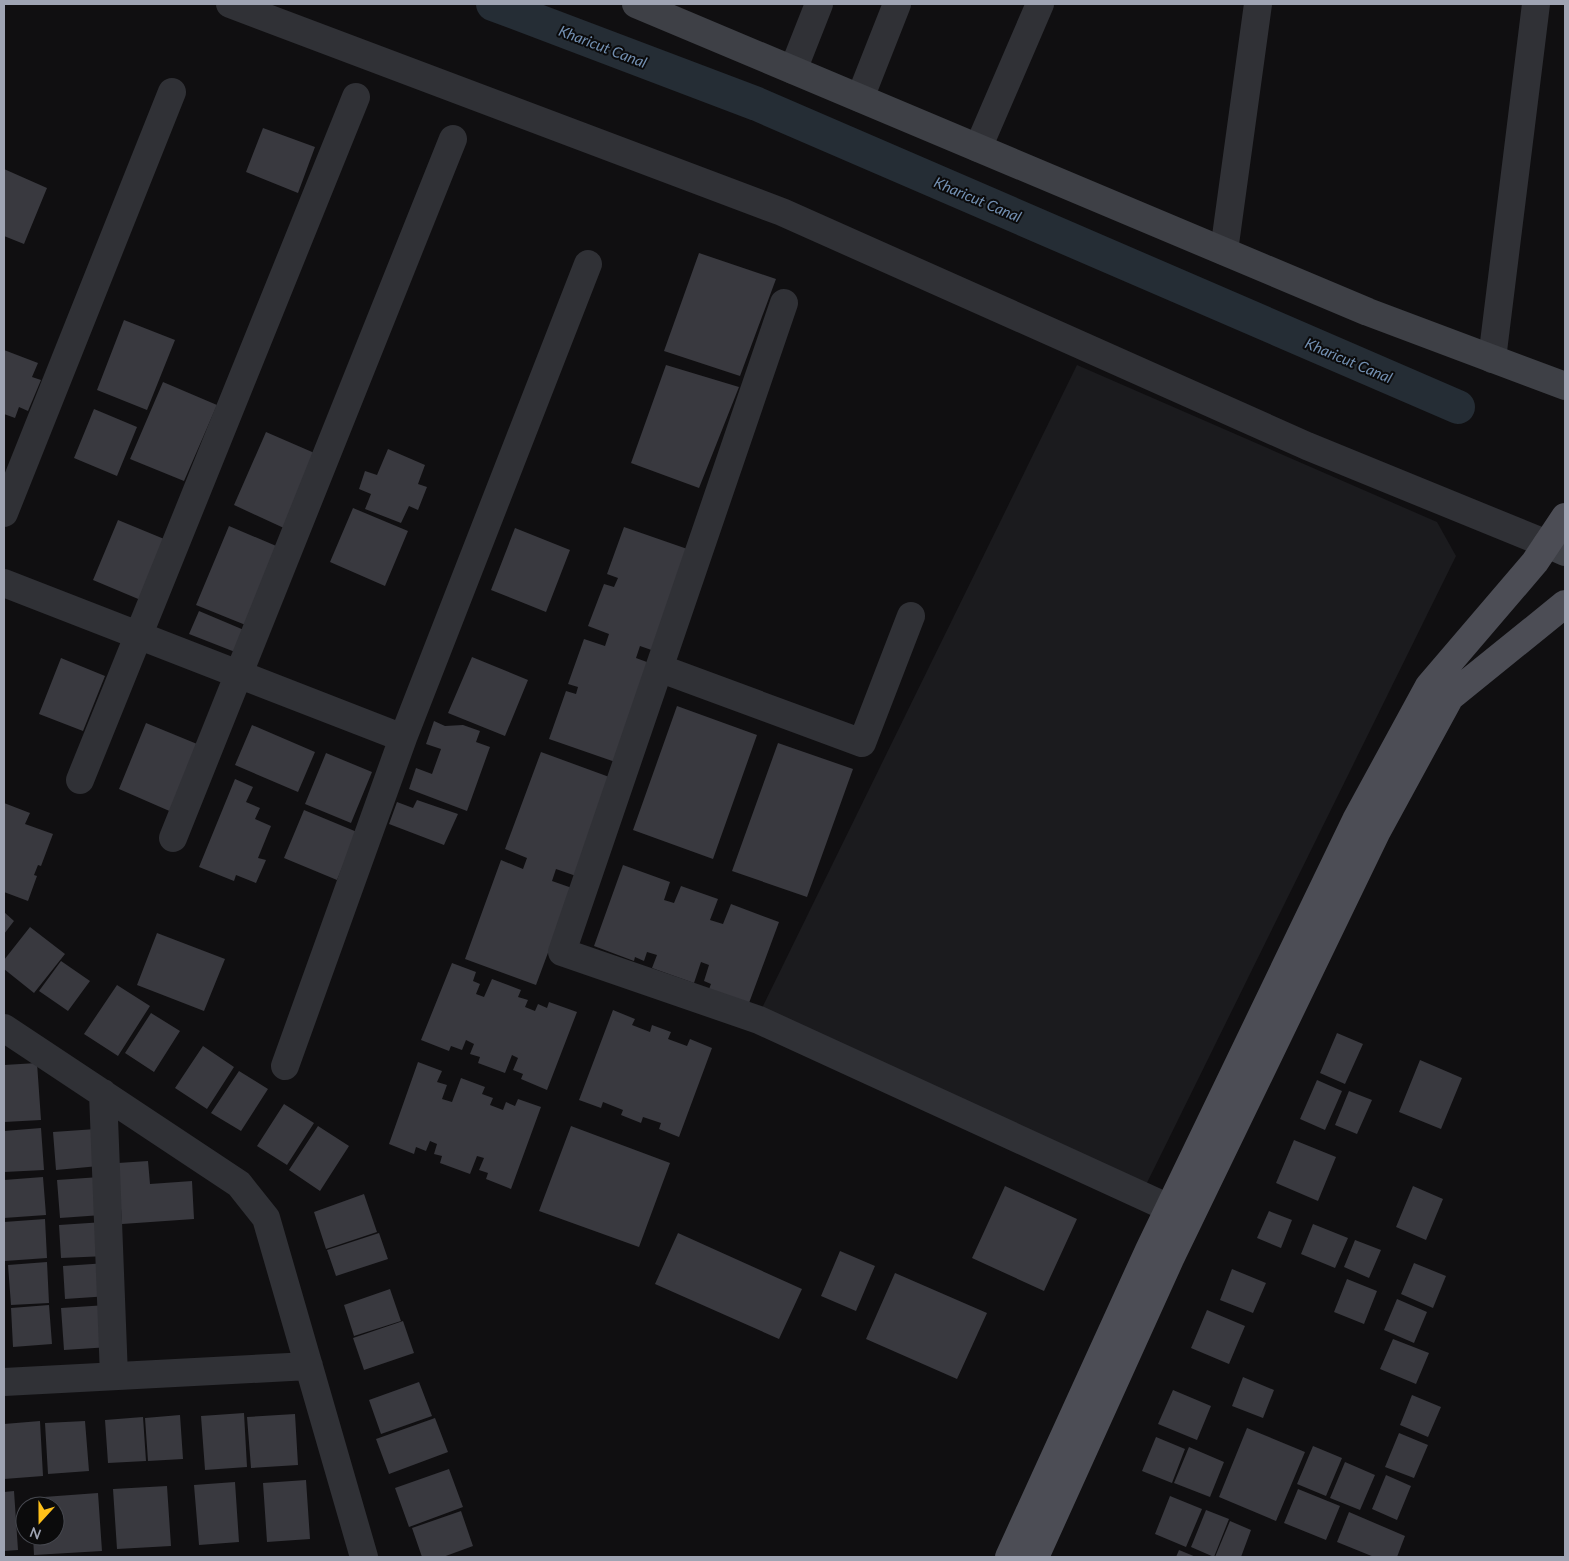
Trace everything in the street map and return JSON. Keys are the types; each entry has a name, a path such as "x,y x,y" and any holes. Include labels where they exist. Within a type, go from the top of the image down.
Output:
{"main road":[{"path":"1009,1557 1169,1208 1356,820 1429,686 1535,562 1556,548 1565,517"},
{"path":"1035,1557 1170,1259 1377,831 1450,697 1565,604"}],"street":[{"path":"230,4 782,212 1307,446 1556,548"},
{"path":"636,4 676,11 793,70 1368,312 1565,386"},
{"path":"793,70 819,4"},
{"path":"860,98 898,4"},
{"path":"978,148 1040,4"},
{"path":"1224,251 1258,4"},
{"path":"1492,359 1536,4"},
{"path":"4,513 172,92"},
{"path":"80,780 356,97"},
{"path":"173,838 453,139"},
{"path":"285,1066 403,738 588,264"},
{"path":"784,303 562,952 759,1020 1169,1208"},
{"path":"4,583 403,738"},
{"path":"659,668 862,744 911,616"},
{"path":"4,1028 239,1184 266,1218 364,1557"},
{"path":"103,1093 114,1376"},
{"path":"4,1382 309,1366"}],"shaded area":[{"path":"1077,365 1437,522 1456,556 1141,1195 761,1010"}],"building":[{"path":"263,128 315,147 298,193 246,172"},
{"path":"4,169 47,188 24,244 4,236"},
{"path":"699,253 776,279 740,376 664,351"},
{"path":"124,320 175,340 147,410 97,390"},
{"path":"4,350 38,363 32,377 41,380 28,411 19,407 15,418 4,414"},
{"path":"666,365 739,387 699,488 631,463"},
{"path":"163,382 217,405 184,481 130,459"},
{"path":"94,409 137,427 117,476 74,458"},
{"path":"266,432 319,455 286,529 234,505"},
{"path":"388,449 425,465 418,484 427,487 418,510 409,506 401,523 365,509 371,494 359,489 365,471 377,475"},
{"path":"353,508 408,531 385,586 330,562"},
{"path":"118,520 169,541 143,601 93,580"},
{"path":"229,526 281,548 248,626 196,605"},
{"path":"624,527 696,552 660,653 640,646 636,658 655,665 621,764 549,739 566,691 576,694 578,687 568,684 584,639 605,646 609,634 588,626 604,584 614,587 618,578 607,574"},
{"path":"515,528 570,550 546,612 491,590"},
{"path":"199,611 244,630 235,652 189,634"},
{"path":"472,657 528,680 505,736 448,713"},
{"path":"61,658 105,676 83,731 39,714"},
{"path":"677,706 757,735 713,859 633,830"},
{"path":"434,721 445,726 463,725 480,731 476,742 490,747 467,811 409,789 416,768 432,774 441,749 426,744"},
{"path":"146,723 202,746 174,813 119,789"},
{"path":"252,725 315,752 298,792 235,765"},
{"path":"778,743 853,769 807,897 732,871"},
{"path":"541,752 612,778 576,876 556,869 552,881 572,888 536,985 465,959 501,860 523,869 527,858 505,849"},
{"path":"326,753 372,772 351,823 305,804"},
{"path":"235,779 253,787 246,802 260,808 255,819 271,826 258,858 266,860 256,883 236,875 234,881 199,867"},
{"path":"417,800 458,814 444,845 389,824 397,802 413,808"},
{"path":"4,803 30,813 25,824 53,834 41,866 38,865 34,875 37,876 28,901 4,892"},
{"path":"304,810 357,832 337,880 284,858"},
{"path":"623,865 670,882 664,900 674,903 681,886 718,899 710,920 723,924 731,904 779,922 749,1003 709,989 711,984 704,981 709,965 701,962 694,983 652,968 657,955 647,952 644,961 635,957 634,961 594,946"},
{"path":"4,912 14,921 4,934"},
{"path":"30,927 65,954 34,993 4,969 4,960"},
{"path":"157,933 225,959 204,1011 137,985"},
{"path":"61,961 90,981 68,1011 39,991"},
{"path":"452,963 476,972 473,981 480,984 476,994 484,997 492,979 521,990 518,997 528,1000 525,1007 535,1011 538,1004 547,1008 549,1002 577,1012 547,1090 521,1079 523,1074 513,1070 518,1058 512,1055 505,1073 478,1063 480,1057 470,1054 474,1044 466,1040 462,1050 451,1046 449,1051 421,1040"},
{"path":"117,985 150,1006 118,1056 84,1034"},
{"path":"613,1010 635,1019 632,1025 650,1032 652,1025 671,1032 668,1039 687,1046 690,1039 712,1048 679,1137 659,1129 661,1123 643,1117 641,1123 621,1115 623,1110 603,1102 601,1108 579,1100"},
{"path":"151,1013 180,1031 154,1072 125,1053"},
{"path":"1337,1033 1363,1044 1345,1084 1320,1073"},
{"path":"203,1046 234,1067 207,1109 175,1088"},
{"path":"1420,1060 1462,1078 1441,1129 1399,1112"},
{"path":"418,1062 442,1071 437,1082 447,1085 442,1099 452,1102 461,1078 485,1087 482,1094 493,1098 490,1105 503,1110 506,1102 515,1106 518,1099 541,1107 511,1189 486,1179 488,1173 479,1170 484,1158 477,1156 470,1174 440,1163 442,1156 434,1154 437,1144 430,1141 426,1151 416,1147 414,1154 389,1144"},
{"path":"37,1063 41,1120 4,1122 4,1065"},
{"path":"239,1071 268,1089 241,1131 211,1113"},
{"path":"1317,1080 1342,1091 1325,1130 1300,1119"},
{"path":"1349,1091 1372,1100 1357,1134 1335,1125"},
{"path":"284,1104 314,1123 287,1165 257,1146"},
{"path":"318,1126 349,1146 320,1191 289,1170"},
{"path":"571,1126 670,1163 639,1247 539,1211"},
{"path":"41,1128 44,1170 4,1172 4,1131"},
{"path":"96,1129 99,1166 56,1170 53,1132"},
{"path":"1294,1140 1336,1157 1318,1201 1276,1183"},
{"path":"148,1161 150,1184 192,1181 194,1219 122,1224 118,1163"},
{"path":"43,1177 46,1215 4,1218 4,1180"},
{"path":"100,1177 102,1215 60,1218 57,1180"},
{"path":"1005,1186 1077,1219 1044,1291 972,1258"},
{"path":"1413,1186 1443,1199 1426,1240 1396,1227"},
{"path":"364,1194 377,1232 326,1249 314,1212"},
{"path":"1269,1211 1292,1220 1281,1248 1257,1238"},
{"path":"45,1219 47,1258 5,1261 4,1222"},
{"path":"104,1222 107,1256 61,1258 59,1225"},
{"path":"1313,1224 1348,1238 1335,1268 1301,1254"},
{"path":"379,1233 388,1259 336,1276 327,1250"},
{"path":"678,1233 802,1289 779,1339 655,1284"},
{"path":"1355,1240 1381,1250 1369,1278 1344,1267"},
{"path":"840,1251 875,1266 856,1311 821,1296"},
{"path":"47,1262 49,1303 11,1305 8,1265"},
{"path":"107,1263 109,1296 65,1299 63,1266"},
{"path":"1414,1263 1446,1276 1433,1308 1401,1294"},
{"path":"1232,1269 1266,1283 1253,1313 1220,1300"},
{"path":"895,1273 987,1313 957,1379 866,1339"},
{"path":"1347,1279 1377,1291 1364,1324 1334,1312"},
{"path":"390,1289 401,1321 354,1336 344,1305"},
{"path":"1397,1299 1427,1312 1414,1343 1384,1330"},
{"path":"49,1305 52,1344 13,1347 11,1308"},
{"path":"107,1305 110,1347 64,1350 61,1308"},
{"path":"1207,1310 1245,1326 1229,1364 1191,1348"},
{"path":"403,1321 414,1353 364,1370 353,1338"},
{"path":"1393,1339 1429,1353 1416,1384 1380,1369"},
{"path":"1243,1377 1274,1390 1263,1418 1232,1406"},
{"path":"419,1382 432,1416 381,1434 369,1400"},
{"path":"1173,1390 1211,1406 1197,1440 1158,1424"},
{"path":"1412,1395 1441,1407 1428,1437 1400,1425"},
{"path":"244,1413 247,1467 205,1470 201,1416"},
{"path":"295,1414 298,1465 251,1468 247,1417"},
{"path":"180,1415 183,1459 148,1461 145,1418"},
{"path":"143,1417 146,1461 108,1463 105,1420"},
{"path":"435,1418 448,1452 389,1474 376,1439"},
{"path":"40,1421 43,1476 4,1479 4,1424"},
{"path":"85,1421 89,1471 48,1474 45,1423"},
{"path":"1247,1428 1305,1452 1276,1521 1219,1497"},
{"path":"1399,1433 1428,1445 1414,1478 1385,1467"},
{"path":"1156,1437 1185,1449 1172,1483 1142,1471"},
{"path":"1313,1446 1342,1458 1326,1496 1297,1484"},
{"path":"1189,1447 1224,1462 1210,1497 1174,1483"},
{"path":"1345,1462 1375,1475 1360,1510 1330,1498"},
{"path":"449,1469 463,1507 409,1527 395,1488"},
{"path":"1386,1475 1411,1486 1397,1520 1372,1509"},
{"path":"306,1480 310,1539 267,1542 263,1483"},
{"path":"235,1482 239,1542 199,1545 194,1485"},
{"path":"167,1486 171,1546 117,1549 113,1489"},
{"path":"1298,1489 1340,1506 1326,1540 1284,1523"},
{"path":"14,1491 15,1546 18,1546 18,1550 4,1551 4,1492"},
{"path":"98,1493 102,1551 34,1555 34,1546 65,1546 65,1496 57,1496"},
{"path":"1170,1496 1202,1509 1186,1547 1155,1534"},
{"path":"1206,1510 1229,1519 1214,1557 1191,1547"},
{"path":"461,1511 473,1546 443,1557 422,1557 412,1528"},
{"path":"1349,1512 1405,1536 1397,1557 1374,1557 1337,1542"},
{"path":"1230,1521 1251,1530 1241,1557 1215,1557"},
{"path":"1179,1550 1196,1557 1176,1557"}],"waterway":[{"name":"Kharicut Canal","path":"493,4 757,104 1458,407"}]}
